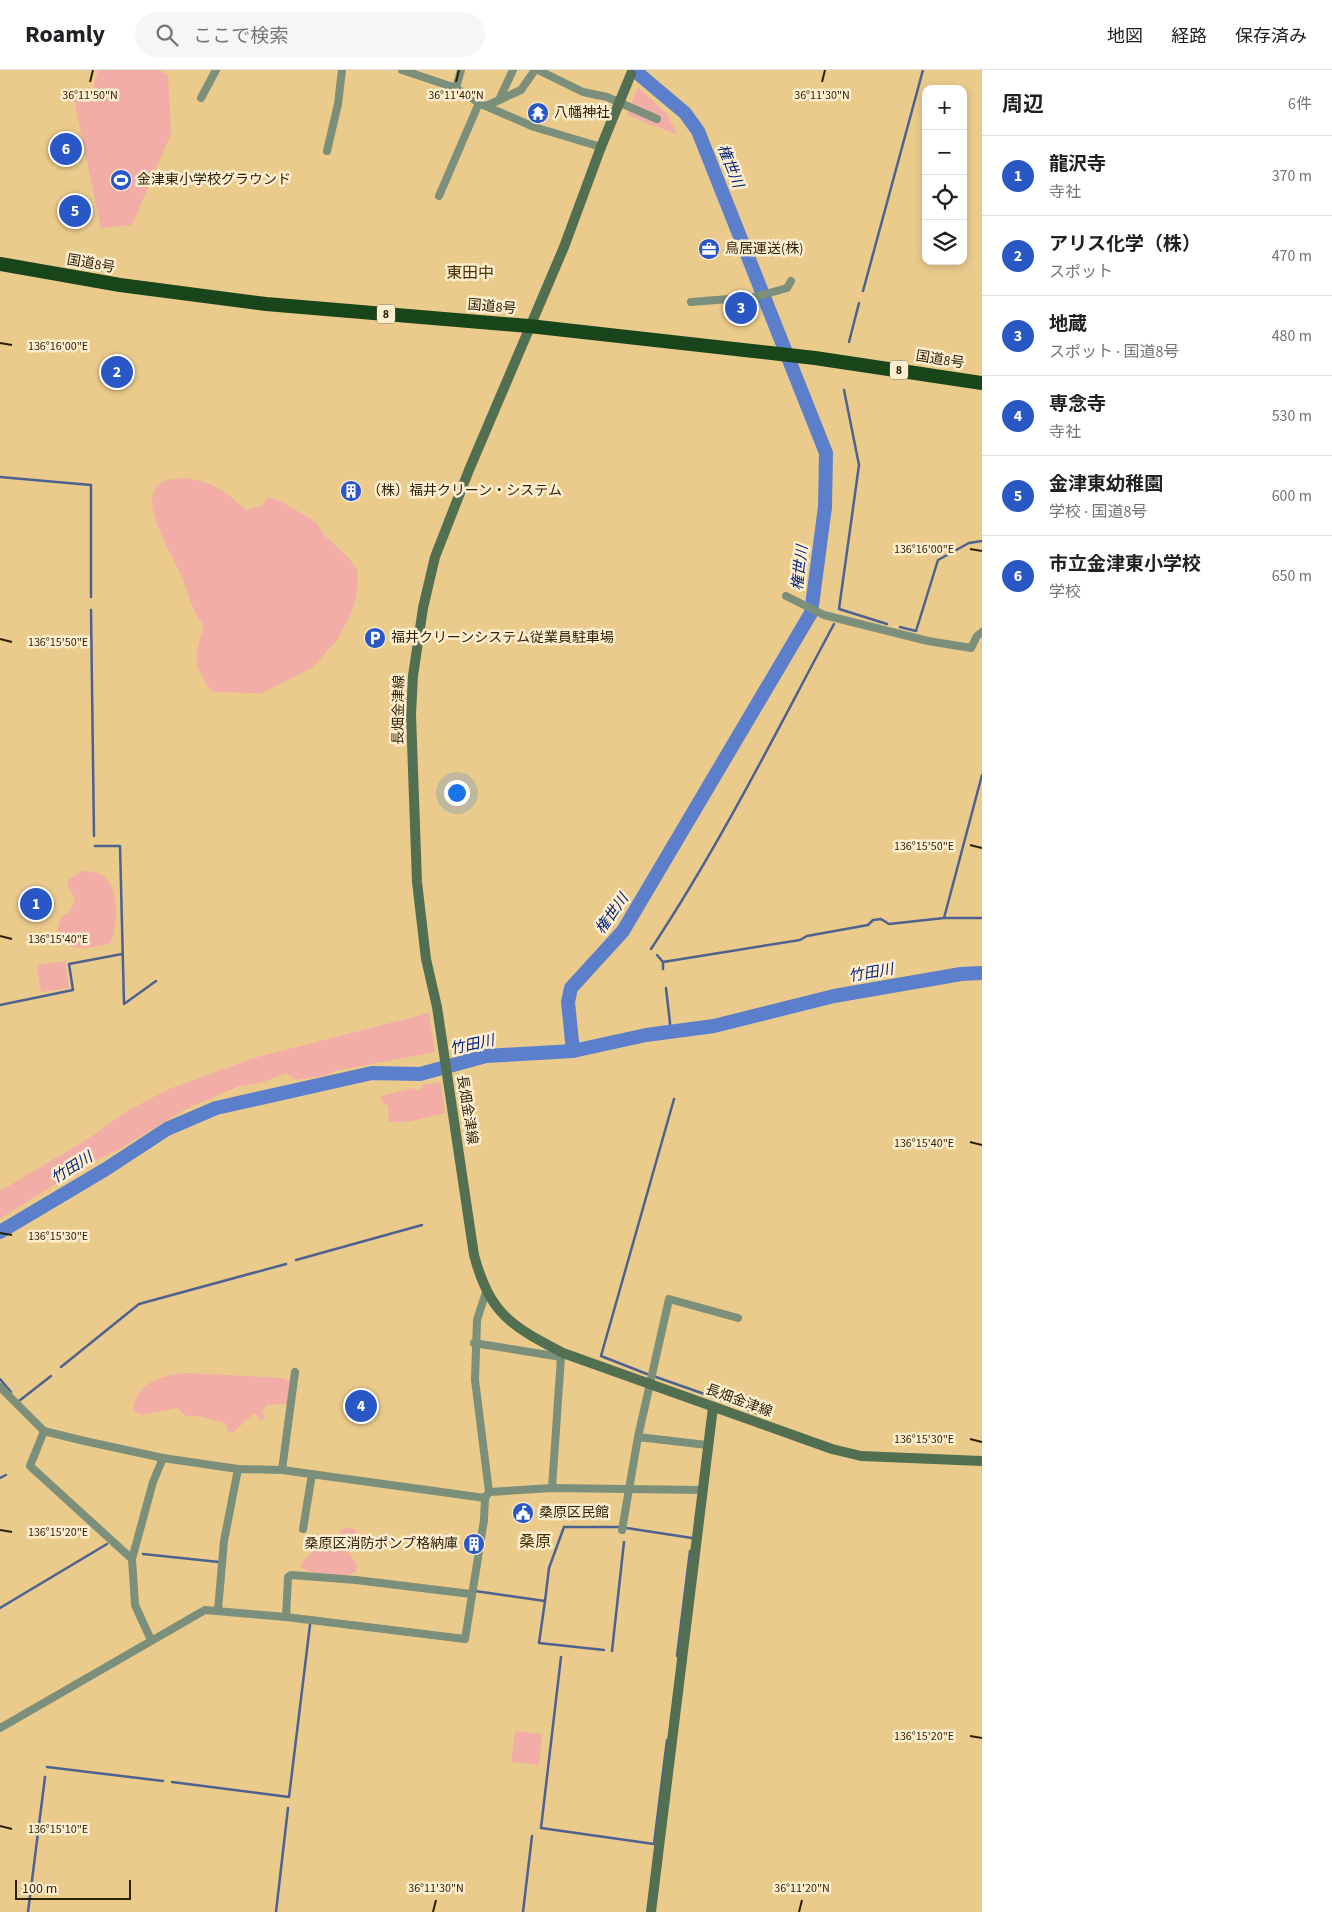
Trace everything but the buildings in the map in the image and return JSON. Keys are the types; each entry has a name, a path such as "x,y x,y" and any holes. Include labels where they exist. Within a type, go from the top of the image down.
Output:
{"highway":[{"name":"国道8号","path":"0,264 120,285 266,304 528,326 815,358 982,383"}],"main road":[{"name":"長畑金津線","path":"631,72 564,247 528,326 435,557 416,648 411,714 417,882 426,959 437,1007 474,1255 486,1292 508,1320 522,1332 562,1355 649,1383 832,1449 861,1456 982,1460"},
{"path":"651,1912 713,1407"}],"street":[{"path":"201,98 216,70"},
{"path":"326,151 338,104 342,70"},
{"path":"402,70 456,88 483,104 534,127 601,147"},
{"path":"456,88 460,70"},
{"path":"499,100 513,70"},
{"path":"483,104 499,100 521,90 536,70 583,92 607,97 657,119"},
{"path":"439,196 483,104"},
{"path":"691,302 755,297 789,284"},
{"path":"786,596 824,615 928,641 971,648 977,636 982,632"},
{"path":"0,1728 205,1610 286,1617 465,1639 487,1495 475,1380 474,1343 477,1320 486,1292"},
{"path":"622,1530 638,1437 669,1299 738,1318"},
{"path":"474,1343 562,1355 552,1488"},
{"path":"282,1470 295,1372"},
{"path":"0,1387 44,1431 162,1458 238,1470 282,1470 487,1495 552,1488 702,1490"},
{"path":"44,1431 30,1466 132,1559"},
{"path":"638,1437 707,1445"},
{"path":"151,1640 135,1605 132,1559 153,1482 162,1458"},
{"path":"218,1610 224,1541 238,1470"},
{"path":"303,1530 312,1474"},
{"path":"286,1617 288,1577 291,1575 356,1580 471,1594"}],"shaded area":[{"name":"金津東小学校グラウンド","path":"98,70 160,70 168,76 171,134 132,225 101,228 73,95 93,88"},
{"path":"638,87 666,113 678,135 627,115"},
{"path":"187,478 212,485 246,510 261,506 268,497 281,501 316,522 324,535 349,558 358,571 357,594 352,612 337,640 313,667 262,693 213,692 198,668 198,645 204,626 192,606 182,578 158,528 152,503 153,493 158,485 172,479"},
{"path":"82,871 102,875 111,885 114,893 116,920 110,943 78,948 61,941 58,928 61,917 68,913 75,901 67,885 68,880"},
{"path":"65,961 69,988 41,992 37,965"},
{"path":"429,1013 435,1052 296,1080 286,1073 261,1083 237,1087 184,1110 121,1148 81,1168 0,1219 0,1191 86,1140 129,1110 169,1089 254,1058"},
{"path":"441,1083 445,1113 407,1122 389,1122 388,1106 382,1102 381,1096 412,1088 419,1091 424,1084"},
{"path":"187,1373 283,1378 290,1382 288,1404 267,1405 262,1411 265,1418 261,1421 254,1413 233,1433 228,1432 225,1423 199,1416 186,1416 177,1408 142,1415 133,1411 139,1394 151,1382 168,1376"},
{"path":"354,1528 359,1535 357,1545 351,1547 348,1552 357,1564 356,1572 343,1577 311,1572 301,1567 302,1562 311,1554 314,1535 322,1534 331,1544 337,1543 341,1529"},
{"path":"515,1731 542,1734 539,1765 511,1762"}],"waterway":[{"name":"権世川","path":"573,1051 568,1002 571,988 623,931 811,613 825,507 826,453 698,131 685,113 634,70"},
{"path":"863,291 923,70"},
{"path":"849,342 859,303"},
{"path":"844,390 859,465 839,609 887,624"},
{"path":"0,477 91,485 91,597"},
{"path":"900,627 916,631 938,560 969,543 982,541"},
{"path":"91,610 94,836"},
{"path":"651,949 724,829 834,624"},
{"path":"657,955 663,962 800,940 807,936 868,925 873,920 881,919 889,924 944,918 982,775"},
{"path":"95,846 120,846 124,1004 156,981"},
{"path":"944,918 982,918"},
{"path":"0,1005 73,990 69,964 122,954"},
{"path":"663,962 663,969"},
{"name":"竹田川","path":"0,1232 106,1169 167,1129 216,1108 372,1073 420,1074 486,1056 573,1051 646,1035 714,1026 834,996 961,974 982,973"},
{"path":"666,988 671,1032"},
{"path":"647,1374 601,1356 674,1099"},
{"path":"296,1260 422,1225"},
{"path":"61,1367 139,1304 286,1264"},
{"path":"19,1401 51,1376"},
{"path":"656,1377 713,1397"},
{"path":"0,1379 11,1392"},
{"path":"721,1400 757,1413"},
{"path":"0,1478 6,1475"},
{"path":"475,1591 545,1601 549,1568 564,1527 620,1527 692,1538"},
{"path":"612,1651 624,1542"},
{"path":"0,1608 107,1544"},
{"path":"677,1656 690,1551"},
{"path":"143,1554 219,1562"},
{"path":"545,1601 539,1643 604,1650"},
{"path":"172,1782 289,1797 310,1625"},
{"path":"561,1657 541,1828 654,1844 667,1740"},
{"path":"47,1767 163,1781"},
{"path":"28,1912 45,1777"},
{"path":"276,1912 288,1808"},
{"path":"523,1912 532,1836"}],"place":[{"name":"八幡神社","path":"538,113"},
{"name":"市立金津東小学校","path":"66,149"},
{"name":"金津東小学校グラウンド","path":"121,180"},
{"name":"金津東幼稚園","path":"75,211"},
{"name":"鳥居運送(株)","path":"709,249"},
{"name":"地蔵","path":"741,308"},
{"name":"アリス化学（株）","path":"117,372"},
{"name":"（株）福井クリーン・システム","path":"351,491"},
{"name":"福井クリーンシステム従業員駐車場","path":"375,638"},
{"name":"龍沢寺","path":"36,904"},
{"name":"専念寺","path":"361,1406"},
{"name":"桑原区民館","path":"523,1513"},
{"name":"桑原区消防ポンプ格納庫","path":"474,1544"}],"district":[{"name":"東田中","path":"470,273"},
{"name":"桑原","path":"535,1542"}]}
